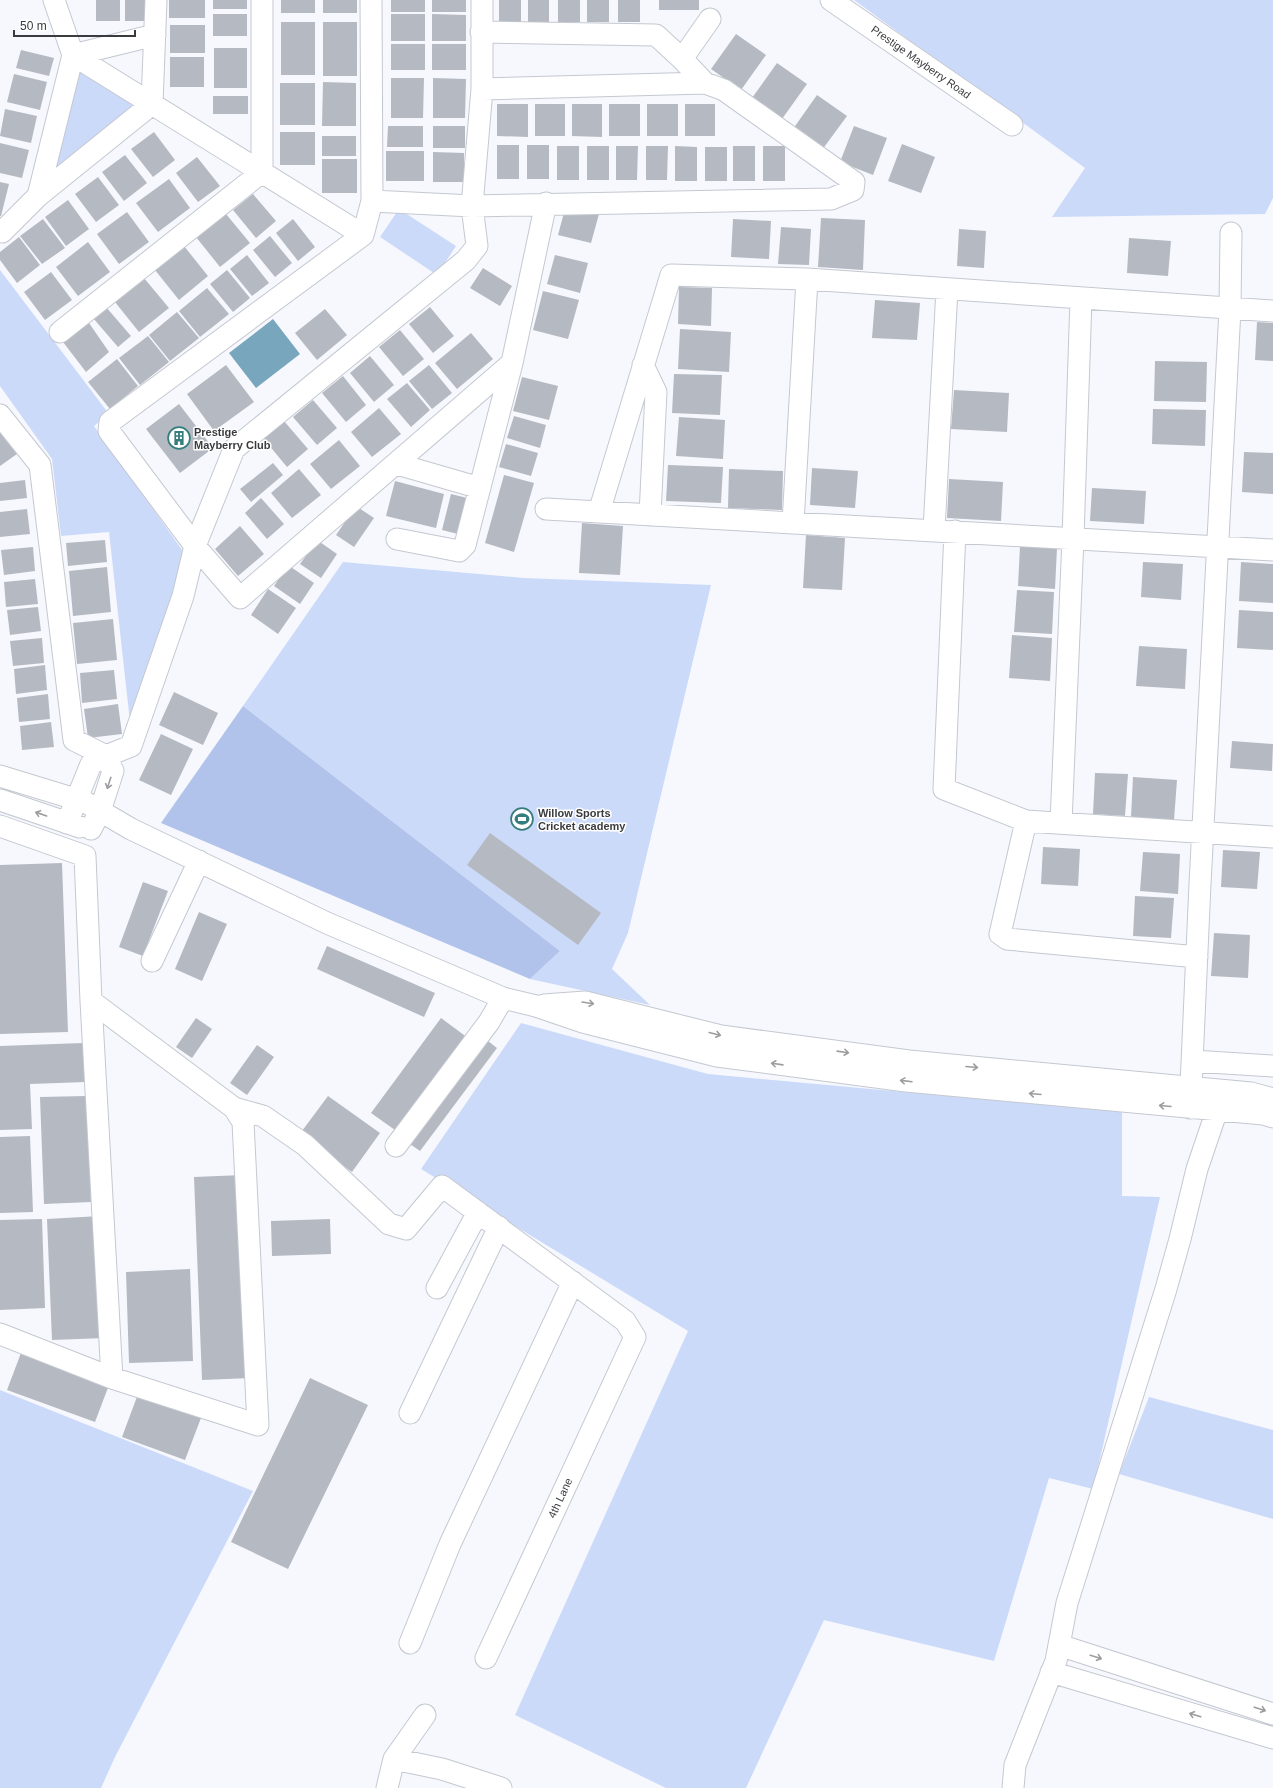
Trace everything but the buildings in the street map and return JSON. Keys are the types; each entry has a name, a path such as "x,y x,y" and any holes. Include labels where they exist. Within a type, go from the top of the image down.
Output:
{"street":[{"path":"38,196 73,55 54,0"},
{"path":"2,232 38,196 152,104 156,0"},
{"path":"262,0 262,172"},
{"path":"371,0 372,201 363,235 110,422 109,431 195,546 240,598 397,464 512,363"},
{"path":"67,823 91,764 131,746 183,596 195,546 234,449 466,260 476,246 472,206 482,89 482,0"},
{"name":"Prestige Mayberry Road","path":"831,0 1012,125"},
{"path":"682,59 710,19"},
{"path":"481,32 656,35 705,83"},
{"path":"73,55 155,35"},
{"path":"73,55 363,235"},
{"path":"372,201 472,206 546,203 831,199 853,190 854,182 724,90 705,83 482,89"},
{"path":"60,332 262,172"},
{"path":"397,539 459,551 462,550 465,545 512,363 546,203"},
{"path":"1190,1108 1202,832 1230,309 1231,233"},
{"path":"599,512 671,275 807,279 1273,311"},
{"path":"793,523 807,279"},
{"path":"934,530 947,289"},
{"path":"1060,823 1073,538 1081,299"},
{"path":"643,365 656,392 650,515"},
{"path":"0,415 40,465 74,740 106,756 113,771 100,811 91,829"},
{"path":"397,464 480,488"},
{"path":"546,509 1273,550"},
{"path":"955,531 944,789 1026,821 1273,837"},
{"path":"0,776 85,802 131,829 327,923 503,998 536,1006 583,1022 717,1056 906,1081 1190,1108 1251,1093 1273,1099"},
{"path":"0,800 67,823 91,829 131,829"},
{"path":"1026,821 1000,934 1007,939 1197,956"},
{"path":"0,826 85,856 91,1001 112,1378"},
{"path":"152,960 199,861"},
{"path":"396,1146 489,1022 503,998"},
{"path":"0,1334 112,1378 258,1426 243,1122 234,1108 91,1001"},
{"path":"536,1006 585,1002 721,1036 909,1061 1192,1088 1218,1100 1273,1117"},
{"path":"1193,1061 1273,1066"},
{"path":"1012,1788 1015,1765 1051,1672 1059,1645 1066,1603 1166,1289 1197,1169 1218,1100"},
{"path":"234,1108 263,1116 305,1145 389,1224 406,1229 442,1186 573,1282 450,1544 410,1642"},
{"path":"437,1288 478,1212"},
{"path":"410,1413 499,1227"},
{"name":"4th Lane","path":"486,1658 635,1337 625,1321 573,1282"},
{"path":"1059,1645 1273,1714"},
{"path":"1051,1672 1273,1738"},
{"path":"1219,1722 1227,1699"},
{"path":"387,1788 394,1759 426,1715"},
{"path":"394,1759 442,1769 501,1788"}],"shaded area":[{"path":"854,0 1273,0 1273,198 1265,214 1052,217 1085,168"},
{"path":"77,69 135,104 50,179"},
{"path":"399,209 456,246 437,275 380,237"},
{"path":"0,270 109,414 94,426 185,554 131,731 109,532 61,536 52,459 0,386"},
{"path":"273,319 300,354 256,388 229,353"},
{"name":"Willow Sports Cricket academy","path":"343,562 524,578 711,585 628,933 612,969 650,1005 530,979 560,951 243,706"},
{"path":"243,706 560,951 530,979 161,823"},
{"path":"521,1023 708,1074 1122,1112 1122,1196 1160,1197 1093,1489 1049,1478 994,1661 824,1620 746,1788 666,1788 515,1715 688,1331 421,1169"},
{"path":"0,1390 253,1491 115,1757 101,1788 0,1788"},
{"path":"1149,1397 1273,1430 1273,1519 1119,1474"}],"place":[{"name":"Prestige Mayberry Club","path":"179,438"},
{"name":"Willow Sports Cricket academy","path":"522,819"}]}
